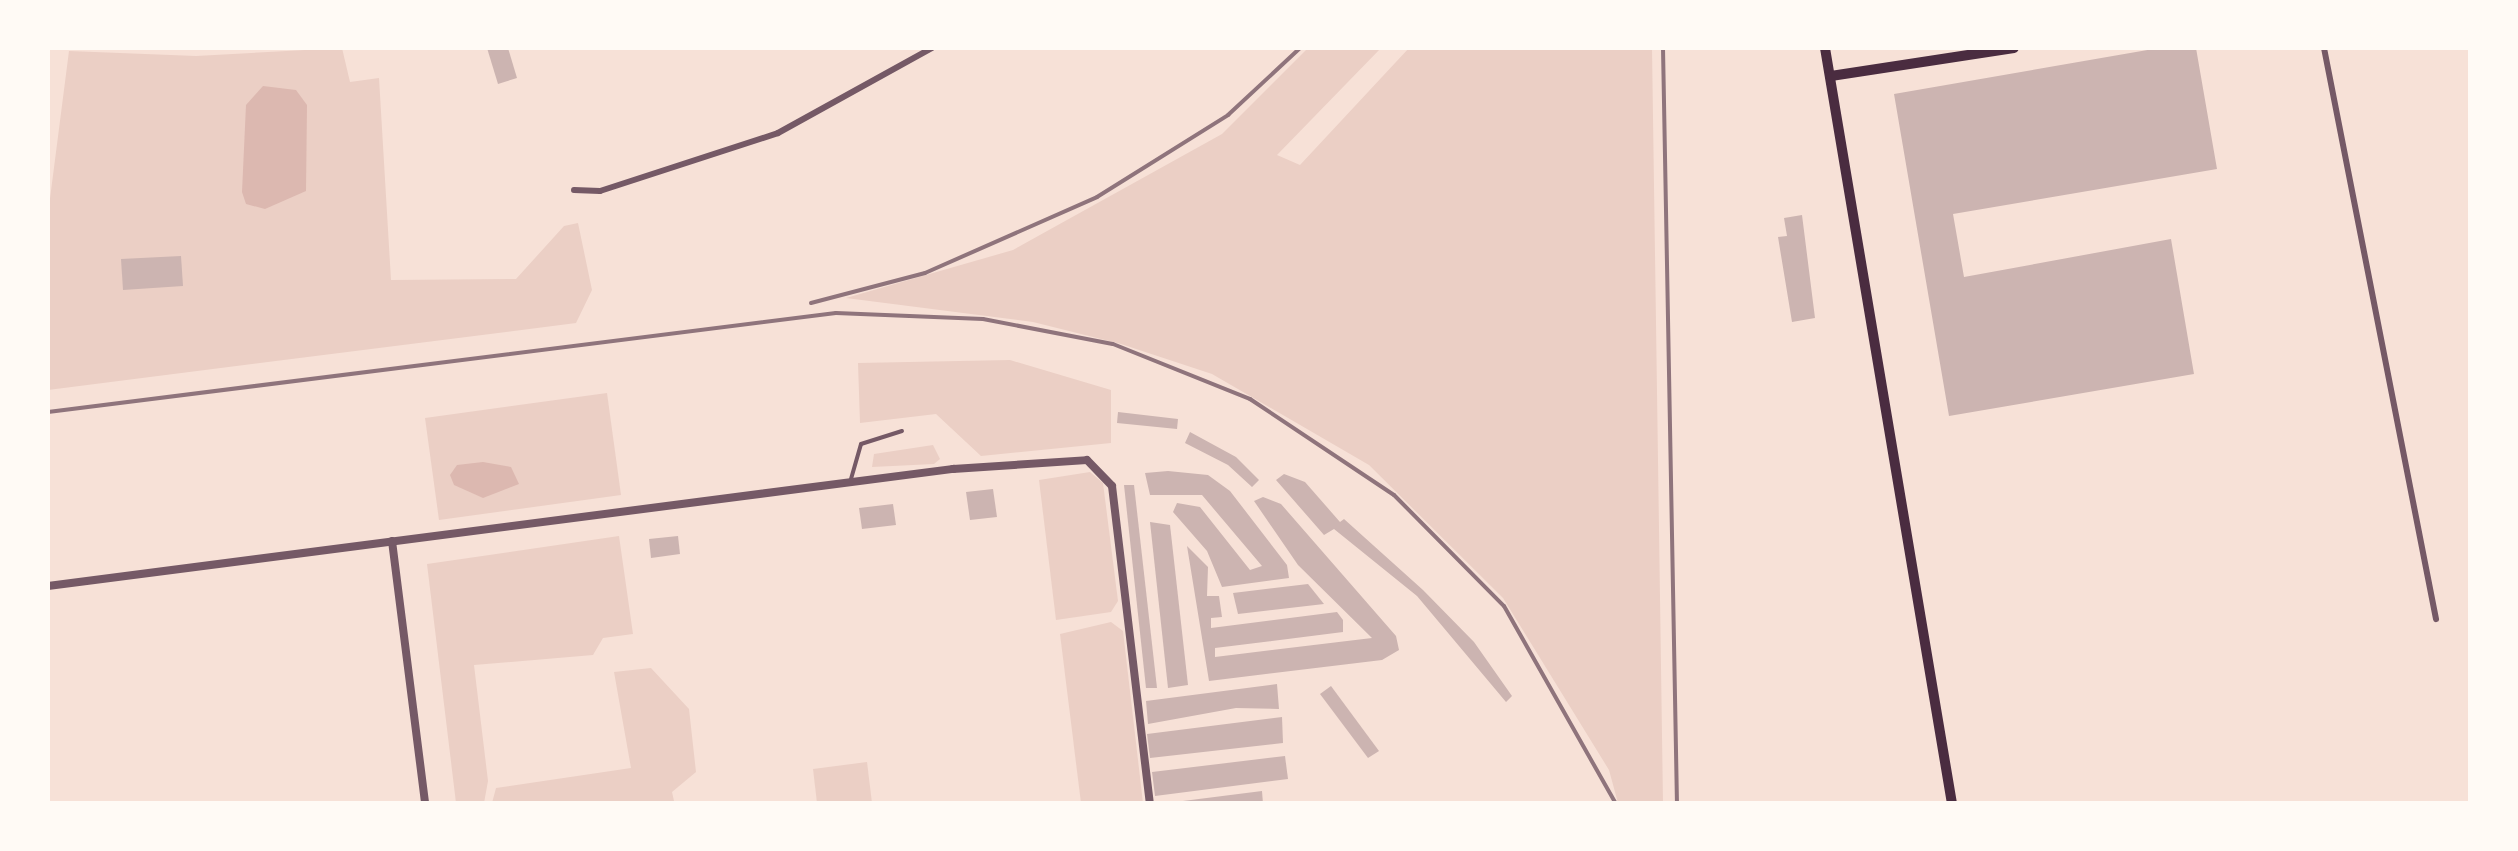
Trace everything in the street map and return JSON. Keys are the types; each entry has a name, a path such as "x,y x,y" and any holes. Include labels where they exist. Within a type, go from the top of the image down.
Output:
{"main road":[{"path":"1825,48 1952,804"},
{"path":"1831,76 2014,48"}],"street":[{"path":"574,190 600,191 778,133 932,48"},
{"path":"2324,48 2436,620"},
{"path":"48,586 850,482 1072,458 1097,464 1112,486 1150,804"},
{"path":"392,541 425,804"}],"lane":[{"path":"850,482 861,444 902,431"}],"shaded area":[{"path":"342,48 350,82 379,78 391,280 516,279 564,226 578,223 592,290 576,323 48,390 48,214 69,51 196,56"},
{"path":"1308,48 1381,48 1277,155 1300,165 1409,48 1652,48 1663,803 1618,803 1609,770 1503,598 1369,465 1212,374 1121,344 1033,322 846,298 1013,250 1222,134"},
{"path":"263,86 296,90 307,105 306,191 265,209 246,204 242,192 246,105"},
{"path":"1010,360 1111,390 1111,443 981,456 936,414 860,423 858,363"},
{"path":"607,393 621,495 439,520 425,418"},
{"path":"933,445 940,459 934,464 872,467 874,454"},
{"path":"483,462 511,467 519,484 483,498 454,485 450,475 457,465"},
{"path":"1090,472 1103,483 1118,601 1111,612 1056,620 1039,480"},
{"path":"619,536 633,634 603,638 593,655 474,665 488,781 484,803 456,803 427,564"},
{"path":"1111,622 1123,631 1143,803 1081,803 1060,634"},
{"path":"651,668 689,709 696,772 672,792 674,801 492,803 496,788 631,768 614,672"},
{"path":"867,762 872,803 817,803 813,769"}],"building":[{"path":"487,48 508,48 517,78 498,84"},
{"path":"2159,48 2196,48 2217,169 1953,214 1964,277 2171,239 2194,374 1949,416 1894,94"},
{"path":"1802,215 1815,318 1792,322 1778,237 1787,236 1784,218"},
{"path":"181,256 183,286 123,290 121,259"},
{"path":"1118,412 1178,419 1177,429 1117,423"},
{"path":"1190,432 1236,457 1259,480 1252,487 1228,465 1185,443"},
{"path":"1145,473 1208,475 1230,491 1287,565 1289,578 1222,587 1207,551 1173,512 1177,503 1200,507 1250,570 1262,566 1202,495 1150,495"},
{"path":"1284,474 1305,482 1340,522 1344,519 1474,642 1512,696 1506,702 1417,596 1334,529 1324,535 1276,480"},
{"path":"1124,485 1134,485 1157,688 1146,688"},
{"path":"993,489 997,517 970,520 966,492"},
{"path":"1263,497 1281,504 1396,636 1399,650 1382,660 1209,681 1187,546 1208,567 1207,596 1219,596 1222,617 1211,618 1211,628 1337,612 1343,620 1343,632 1215,648 1215,657 1372,638 1298,565 1254,501"},
{"path":"893,504 896,525 862,529 859,508"},
{"path":"1150,522 1170,525 1188,685 1168,688"},
{"path":"678,536 680,554 651,558 649,539"},
{"path":"1308,584 1324,604 1238,614 1233,593"},
{"path":"1277,684 1279,709 1236,708 1148,724 1146,701"},
{"path":"1331,686 1379,751 1368,758 1320,694"},
{"path":"1282,717 1283,743 1150,758 1147,734"},
{"path":"1285,756 1288,779 1155,796 1152,772"},
{"path":"1262,791 1263,804 1183,804 1183,801"}],"railway":[{"path":"811,303 925,273 1097,197 1228,115 1300,48"},
{"path":"1663,48 1677,804"},
{"path":"48,412 836,313 983,319 1113,344 1250,399 1394,495 1504,606 1616,804"}]}
